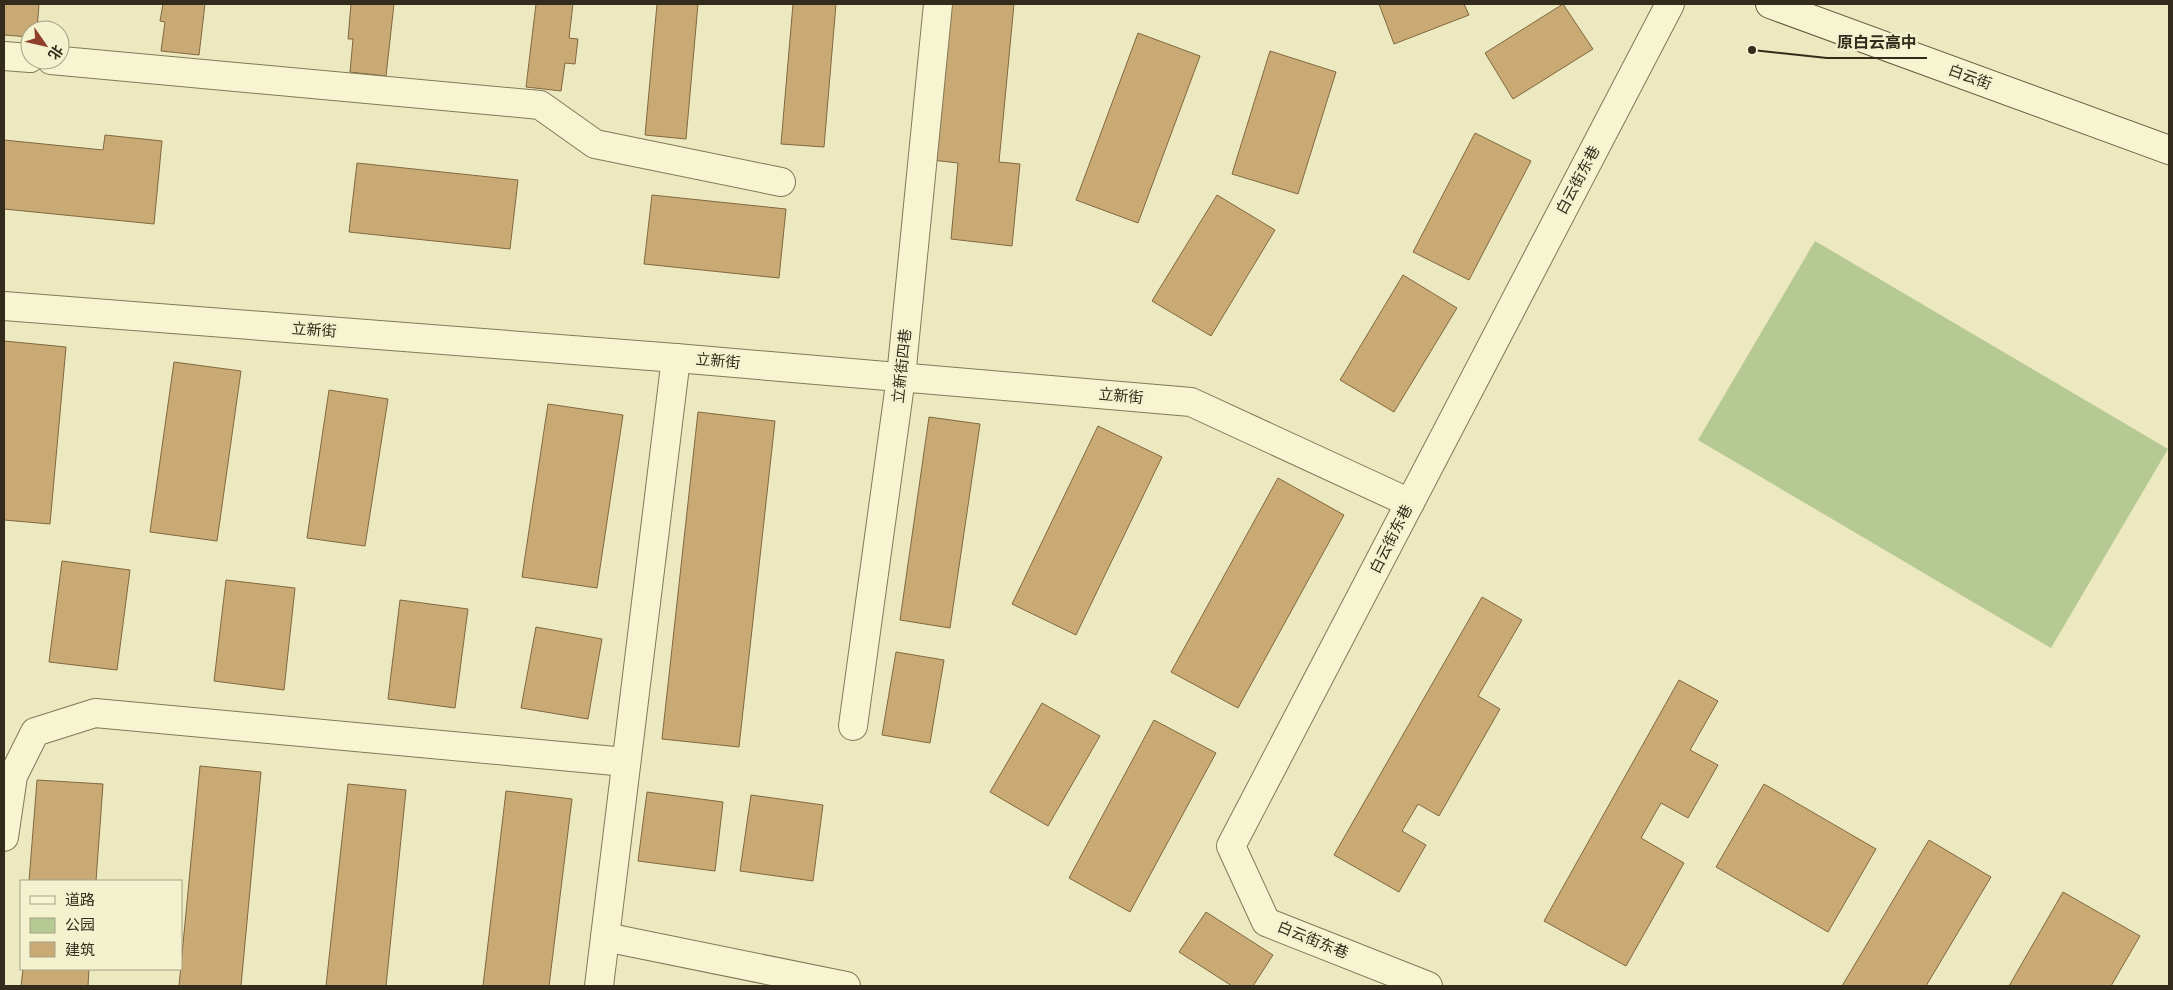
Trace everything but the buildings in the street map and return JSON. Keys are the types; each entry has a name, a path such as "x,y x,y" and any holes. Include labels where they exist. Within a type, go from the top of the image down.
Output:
{"street":[{"name":"立新街四巷","path":"854,726 901,377 938,4"},
{"name":"白云街东巷","path":"1428,986 1266,922 1231,846 1670,4"},
{"name":"白云街","path":"1770,4 2169,150"},
{"path":"4,56 20,57"},
{"path":"70,62 540,105 595,144 781,182"},
{"name":"立新街","path":"4,306 676,358 1191,402 1410,503"},
{"path":"598,986 676,358"},
{"path":"4,837 13,776 35,732 95,713 626,762"},
{"path":"605,937 846,986"}],"green space":[{"path":"1815,241 2168,449 2051,648 1698,440"}],"place":[{"name":"原白云高中","path":"1752,50"}]}
